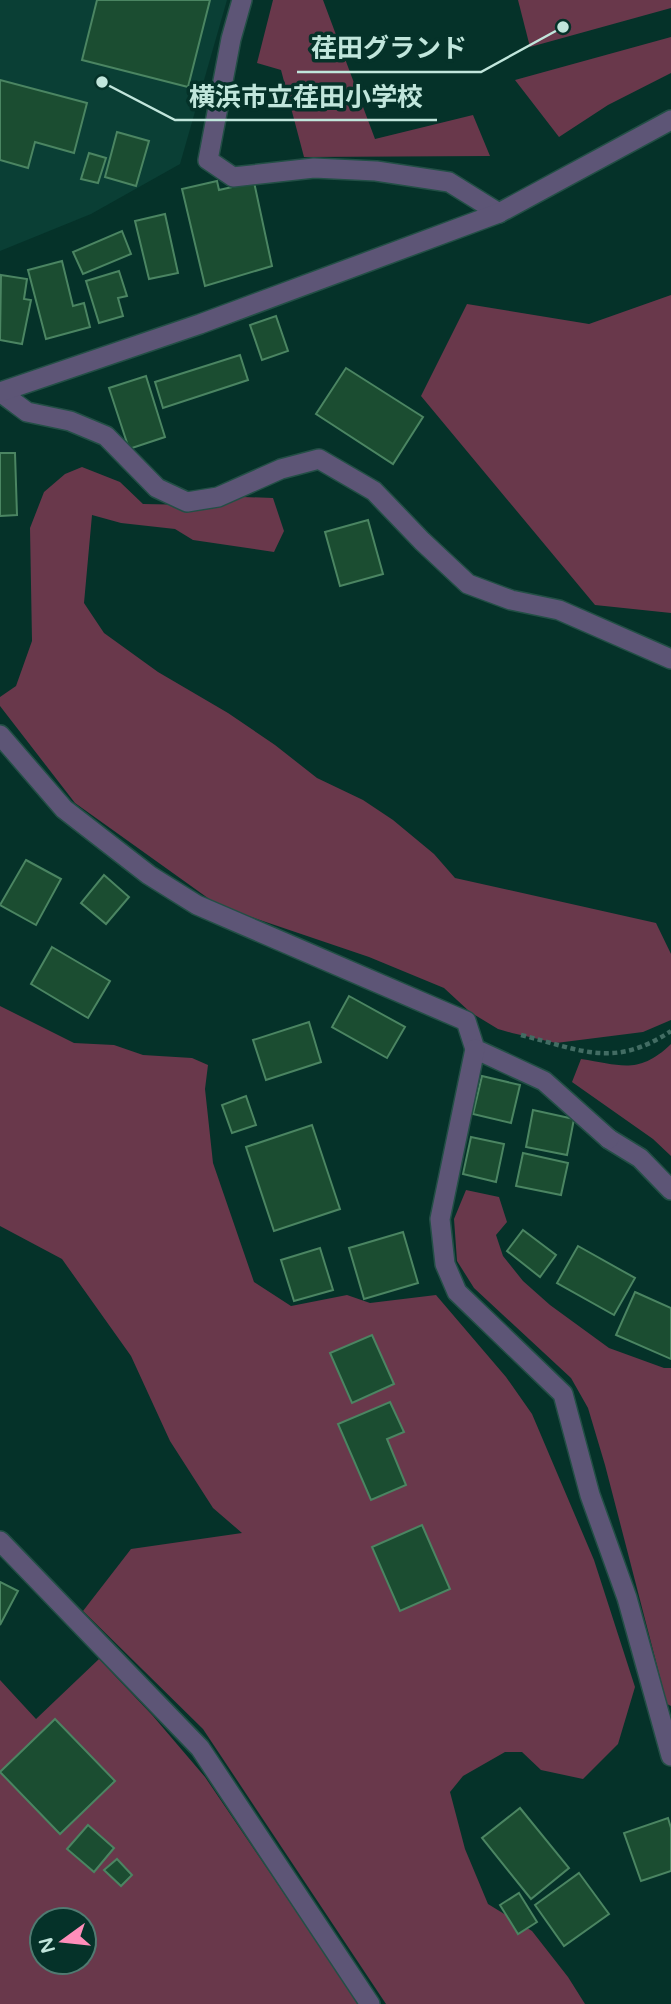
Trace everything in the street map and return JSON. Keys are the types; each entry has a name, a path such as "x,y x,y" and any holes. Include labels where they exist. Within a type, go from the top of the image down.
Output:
{"street":[{"path":"242,0 231,39 208,160 233,177 314,168 376,171 449,182 499,212"},
{"path":"0,392 200,324 499,212 671,120"},
{"path":"0,392 27,412 70,421 106,436 157,488 187,502 218,497 281,469 319,459 374,491 468,584 510,600 559,610 671,659"},
{"path":"0,735 64,809 149,875 197,905 466,1021 475,1049 440,1219 445,1264 457,1292 563,1394 590,1495 666,1722 671,1756"},
{"path":"475,1049 544,1081 608,1139 639,1158 671,1190"},
{"path":"0,1541 200,1748 370,2004"}],"path":[{"path":"512,1033 584,1053 626,1053 671,1031"}],"shaded area":[{"path":"0,0 227,0 180,164 91,214 0,251"},
{"path":"273,0 323,0 375,139 473,115 490,156 304,157 281,70 257,63"},
{"path":"518,0 671,0 671,8 530,47"},
{"path":"671,37 671,73 608,105 559,137 515,80"},
{"path":"671,295 671,613 595,605 421,396 467,304 589,324"},
{"path":"82,467 120,482 143,504 194,505 243,497 273,498 284,531 274,552 193,540 175,529 121,523 92,515 84,603 104,633 158,672 228,713 317,778 363,800 393,820 434,854 455,878 656,923 671,954 671,1020 643,1032 556,1043 498,1029 470,1012 444,988 369,957 219,906 75,803 0,706 0,697 16,686 32,641 30,528 44,492 65,474"},
{"path":"0,1006 74,1043 114,1045 143,1055 192,1058 208,1065 205,1089 213,1163 254,1282 291,1306 347,1295 370,1303 436,1295 506,1377 532,1414 594,1560 635,1687 618,1744 583,1779 541,1770 522,1752 505,1752 463,1776 450,1792 465,1849 488,1904 532,1931 568,1977 585,2004 386,2004 203,1729 83,1611 131,1549 242,1533 213,1508 170,1441 131,1356 62,1259 0,1226"},
{"path":"671,1044 671,1156 653,1139 572,1082 581,1059 619,1065 639,1064 660,1054"},
{"path":"466,1190 499,1197 507,1222 496,1235 503,1256 523,1281 550,1305 609,1348 664,1368 671,1368 671,1706 667,1704 588,1408 571,1378 474,1288 457,1261 454,1219"},
{"path":"99,1659 205,1777 359,2004 0,2004 0,1680 36,1719"}],"building":[{"path":"97,0 210,0 188,87 82,60"},
{"path":"0,80 87,103 74,153 35,142 28,168 0,160"},
{"path":"117,132 149,141 136,186 105,177"},
{"path":"89,153 106,158 98,183 81,179"},
{"path":"217,181 219,190 254,182 272,266 205,286 182,189"},
{"path":"165,214 178,273 149,279 135,221"},
{"path":"122,231 131,254 83,274 73,252"},
{"path":"62,261 73,306 84,303 90,327 46,339 28,270"},
{"path":"119,271 127,296 118,298 123,316 99,323 86,281"},
{"path":"1,275 27,279 24,299 31,300 22,344 0,340"},
{"path":"276,316 288,351 262,360 250,325"},
{"path":"240,355 248,380 163,408 155,382"},
{"path":"346,368 423,417 393,464 316,414"},
{"path":"146,376 165,437 129,449 109,388"},
{"path":"0,453 15,453 17,515 0,516"},
{"path":"368,520 383,574 340,586 325,532"},
{"path":"26,860 61,879 36,925 0,905"},
{"path":"104,875 129,897 106,924 81,903"},
{"path":"52,947 110,981 88,1018 31,984"},
{"path":"349,996 405,1027 387,1058 332,1027"},
{"path":"309,1022 321,1062 266,1080 253,1040"},
{"path":"482,1076 520,1085 511,1123 473,1114"},
{"path":"246,1096 256,1125 232,1133 222,1105"},
{"path":"533,1110 574,1119 567,1155 526,1147"},
{"path":"312,1125 340,1209 274,1231 246,1147"},
{"path":"471,1137 504,1144 496,1182 463,1174"},
{"path":"523,1153 568,1163 561,1195 516,1186"},
{"path":"523,1230 556,1255 540,1277 507,1251"},
{"path":"403,1232 418,1283 364,1299 349,1248"},
{"path":"578,1246 635,1278 614,1315 557,1283"},
{"path":"320,1248 333,1290 294,1301 281,1260"},
{"path":"635,1292 671,1308 671,1359 616,1335"},
{"path":"372,1335 394,1384 352,1403 330,1353"},
{"path":"390,1402 404,1432 387,1439 406,1485 371,1500 338,1424"},
{"path":"422,1525 450,1589 400,1611 372,1547"},
{"path":"0,1582 18,1591 0,1625"},
{"path":"55,1719 115,1781 60,1834 0,1772"},
{"path":"520,1808 569,1868 531,1899 482,1838"},
{"path":"668,1818 671,1828 671,1871 641,1881 624,1833"},
{"path":"88,1825 114,1848 94,1872 67,1849"},
{"path":"117,1859 132,1875 121,1886 104,1870"},
{"path":"579,1873 609,1914 564,1946 535,1905"},
{"path":"519,1893 537,1922 518,1934 500,1905"}],"place":[{"name":"荏田グランド","path":"563,27"},
{"name":"横浜市立荏田小学校","path":"102,82"}]}
